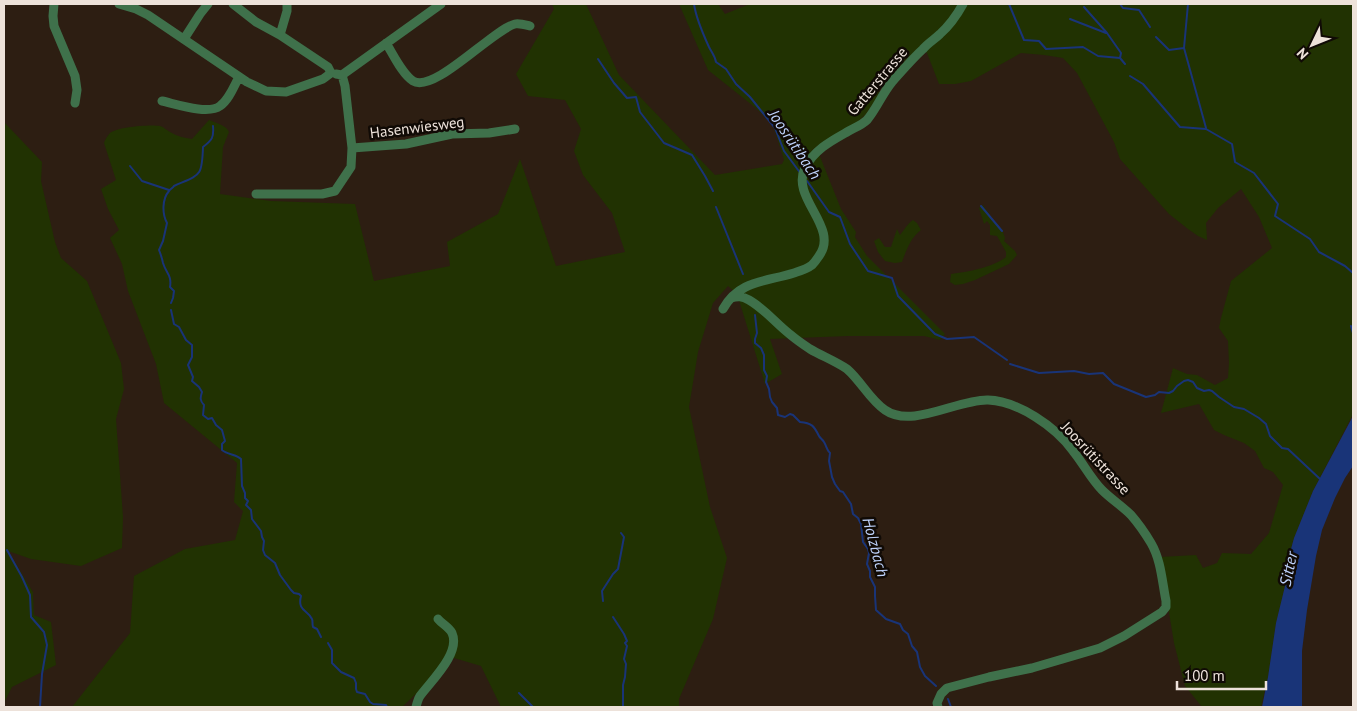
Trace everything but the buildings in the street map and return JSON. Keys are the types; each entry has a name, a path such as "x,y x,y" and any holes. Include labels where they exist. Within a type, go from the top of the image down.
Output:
{"street":[{"path":"54,4 54,26 75,76 78,90 75,103"},
{"path":"119,4 148,15 239,77 266,92 286,92 323,79 331,73 342,75 441,4"},
{"path":"184,39 208,4"},
{"path":"233,4 256,22 280,35 328,67 331,73"},
{"path":"280,35 287,11 287,4"},
{"name":"Gatterstrasse","path":"723,309 730,298 742,288 800,271 812,265 823,250 824,239 822,228 803,188 805,168 816,151 866,121 877,106 885,90 922,49 941,33 956,16 963,4"},
{"path":"386,44 405,73 417,83 424,83 456,66 500,32 516,24 530,26"},
{"path":"256,194 322,194 335,191 351,167 352,148 342,75"},
{"path":"162,100 201,109 213,109 220,106 226,99 239,77"},
{"name":"Hasenwiesweg","path":"352,148 406,144 452,134 489,133 515,129"},
{"name":"Joosrütistrasse","path":"730,298 742,296 751,301 790,335 847,370 877,404 895,415 913,416 975,400 990,400 1020,408 1034,416 1072,449 1102,490 1132,516 1156,553 1166,601 1166,607 1162,612 1124,636 1100,648 1032,668 947,688 941,694 938,707"},
{"path":"416,707 419,698 444,666 454,647 454,638 451,630 438,619"}],"green space":[{"path":"552,4 586,4 619,75 715,175 782,164 784,160 771,122 708,70 679,4 718,4 725,14 750,4 962,4 954,17 922,49 908,57 880,89 866,114 852,127 812,150 819,154 841,209 856,232 855,237 867,256 945,334 940,340 924,336 770,339 782,374 765,384 737,294 728,286 713,303 698,352 689,407 710,507 727,558 713,619 679,699 679,707 501,707 481,666 454,658 402,707 72,707 130,633 134,576 185,549 235,540 243,511 234,502 237,463 164,403 156,364 128,291 122,264 110,238 119,230 108,209 101,189 116,180 104,143 107,137 110,133 119,129 156,125 178,136 192,139 209,120 223,126 229,132 223,147 220,194 271,201 355,204 374,281 450,266 447,242 498,214 520,159 556,266 625,252 612,213 583,175 574,151 581,129 565,100 528,96 516,74 554,9"},
{"path":"966,4 1353,4 1353,414 1313,491 1294,538 1288,559 1286,582 1276,623 1268,677 1261,707 1202,707 1185,686 1174,643 1160,557 1196,555 1203,568 1217,563 1222,553 1251,554 1269,533 1283,485 1273,472 1264,468 1255,451 1244,443 1214,430 1199,404 1161,413 1173,368 1187,374 1197,375 1215,385 1228,378 1228,341 1219,328 1231,281 1272,248 1259,217 1241,189 1218,208 1206,223 1207,240 1198,236 1169,214 1120,159 1114,142 1077,73 1063,58 1021,53 971,81 939,84 927,53 923,49"},
{"path":"4,122 42,162 41,181 55,242 61,258 87,281 121,363 124,389 116,419 123,517 122,548 81,566 31,559 8,551 33,592 34,615 51,622 56,665 12,687 4,703"},
{"path":"983,205 997,226 1002,229 1004,241 1017,255 1009,264 975,280 955,285 950,282 951,274 988,266 1006,257 1006,252 997,236 990,235 990,225 987,221 984,224 979,208"},
{"path":"913,220 921,230 912,240 902,262 885,261 878,252 874,241 879,238 885,247 891,247 897,229 900,235"}],"water":[{"name":"Sitter","path":"1353,416 1353,466 1335,498 1322,530 1316,556 1302,651 1302,707 1262,707 1276,623 1294,538 1313,491"}],"waterway":[{"name":"Joosrütibach","path":"694,4 700,26 716,62 726,69 736,84 750,97 775,128 784,151 801,174"},
{"path":"1009,4 1024,40 1039,41 1046,49 1083,47 1098,56 1120,58 1125,64"},
{"path":"1120,4 1123,8 1139,10 1150,27"},
{"path":"1188,4 1184,48 1206,128"},
{"path":"1084,7 1107,33 1121,53 1120,58"},
{"path":"1070,19 1106,33"},
{"path":"1156,37 1169,50 1184,48"},
{"name":"Holzbach","path":"598,59 627,98 636,97 640,112 664,143 692,155 713,191"},
{"path":"1130,76 1143,84 1180,127 1206,129 1232,144 1235,162 1254,173 1278,204 1275,216 1310,239 1319,252 1345,266 1353,273"},
{"path":"171,303 174,291 170,287 169,277 159,250 167,223 164,202 169,190 195,176 201,169 203,147 212,138 213,126"},
{"path":"130,166 142,181 169,190"},
{"name":"Joosrütibach","path":"807,181 829,212 840,217 850,244 868,271 892,278 898,296 935,334 947,339 974,337 1007,360"},
{"path":"981,206 1002,231"},
{"name":"Holzbach","path":"716,207 743,274"},
{"path":"171,310 174,324 179,327 186,340 192,345 192,357 188,365 193,377 192,381 202,392 203,415 208,419 212,418 222,430 225,441 222,444 222,450 241,459 242,486 245,498 248,501 246,505 251,510 252,519 261,531 265,555 275,563 280,575 291,590 301,596 300,605 310,616 313,627 317,629 321,637"},
{"name":"Holzbach","path":"755,315 757,333 755,343 761,348 764,355 766,382 778,415 785,417 790,414 800,422 810,424 824,442 830,453 829,461 835,484 851,504 853,514 861,524 863,542 869,553 867,564 875,587 876,610 886,619 900,624 908,634 912,646 917,652 920,667 925,676 936,686"},
{"path":"1351,326 1353,333"},
{"name":"Joosrütibach","path":"1010,364 1039,373 1074,371 1089,374 1103,373 1114,384 1146,397 1159,392 1169,393 1188,380 1193,382 1197,388 1204,391 1212,391 1234,407 1244,409 1259,418 1266,424 1270,436 1282,448 1288,449 1320,479"},
{"path":"603,601 602,591 618,569 624,537 621,533"},
{"path":"7,550 30,595 31,617 44,632 47,645 42,674 40,707"},
{"path":"613,617 627,641 625,643 627,646 624,659 626,664 623,685 623,707"},
{"path":"328,643 332,650 332,663 341,672 354,678 357,692 365,694 373,704 386,705 387,707"},
{"path":"519,693 533,707"},
{"name":"Holzbach","path":"948,699 951,707"}]}
